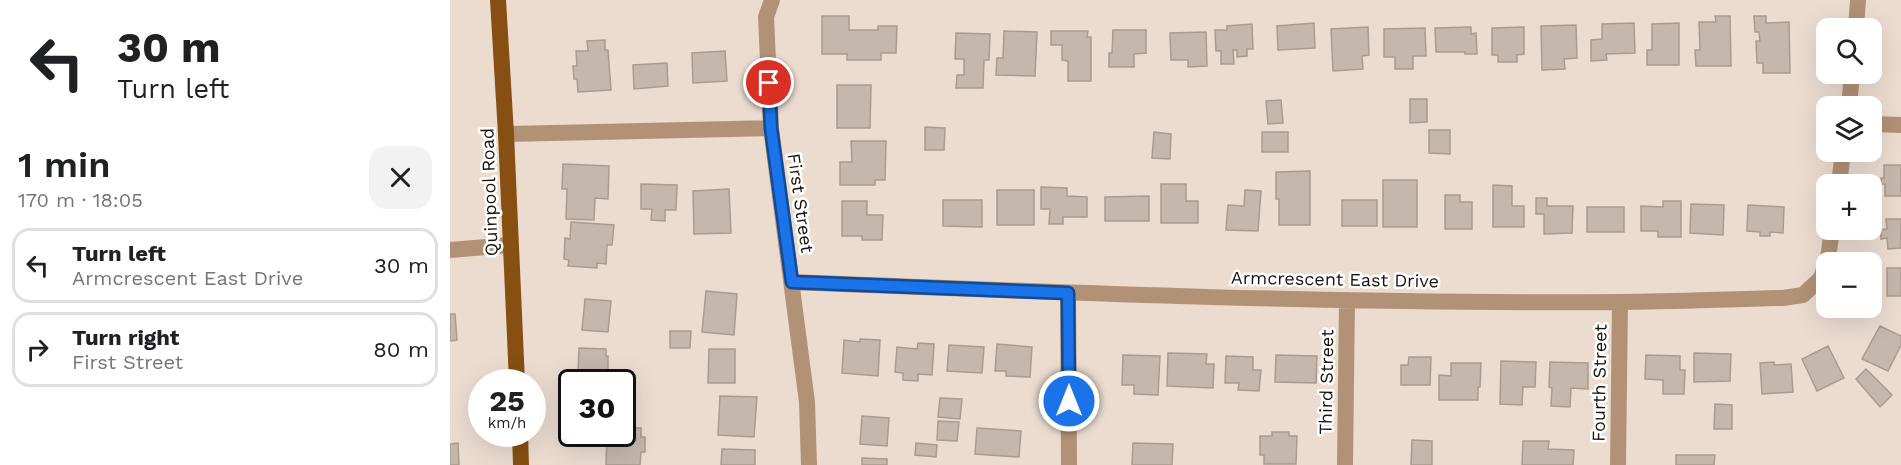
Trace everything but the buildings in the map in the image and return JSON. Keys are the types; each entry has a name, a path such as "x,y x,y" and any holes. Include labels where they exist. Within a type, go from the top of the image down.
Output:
{"main road":[{"name":"Quinpool Road","path":"498,0 516,369"},
{"path":"521,447 522,465"}],"street":[{"name":"First Street","path":"772,0 766,17 771,128 807,402 809,465"},
{"path":"1857,18 1858,0"},
{"path":"1882,124 1901,125"},
{"path":"506,134 771,128"},
{"name":"Armcrescent East Drive","path":"792,282 1068,293 1347,300 1620,302 1783,298 1803,295 1821,278 1828,258 1831,240"},
{"path":"450,250 510,245"},
{"path":"1068,293 1069,465"},
{"name":"Third Street","path":"1345,465 1347,300"},
{"name":"Fourth Street","path":"1618,465 1620,302"}],"route":[{"path":"769,83 771,128 792,282 1068,293 1069,401"}]}
